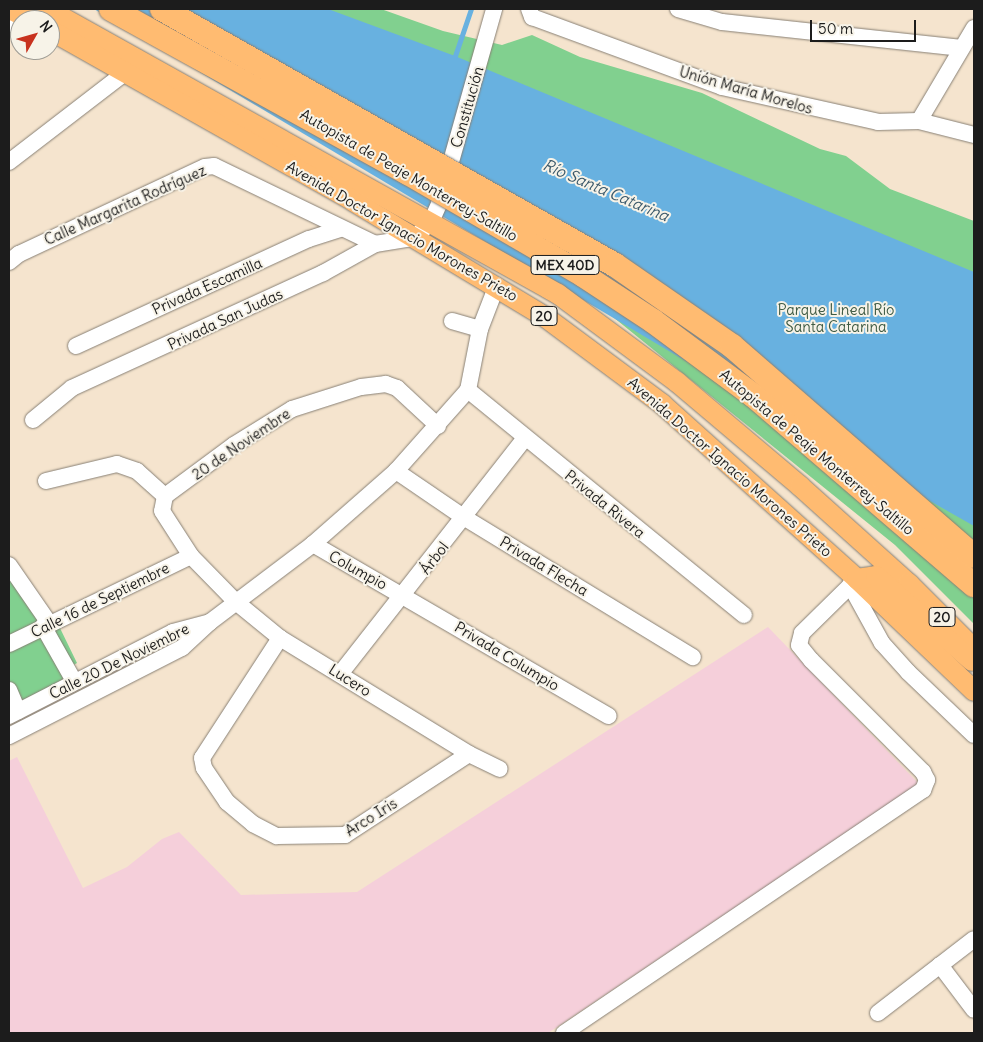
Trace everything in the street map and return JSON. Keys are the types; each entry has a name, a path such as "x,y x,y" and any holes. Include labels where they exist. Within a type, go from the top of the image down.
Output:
{"highway":[{"name":"Autopista de Peaje Monterrey-Saltillo","path":"111,9 408,173 583,275 653,321 754,396 974,585"},
{"name":"Autopista de Peaje Monterrey-Saltillo","path":"162,9 615,265 732,346 974,556"}],"main road":[{"name":"Avenida Doctor Ignacio Morones Prieto","path":"46,9 435,213 558,294 676,382 880,558 974,649"},
{"name":"Avenida Doctor Ignacio Morones Prieto","path":"60,35 127,71 497,285 545,317 662,404 974,691"},
{"path":"854,582 876,576 934,630 974,662"}],"street":[{"name":"Constitución","path":"435,213 494,9"},
{"name":"Unión María Morelos","path":"529,9 532,17 722,87 878,122 918,120 974,135"},
{"path":"678,9 722,22 960,48"},
{"path":"918,120 960,48 974,28"},
{"path":"9,162 127,71"},
{"name":"Calle Margarita Rodríguez","path":"12,254 205,167 223,169 340,229 375,244"},
{"path":"375,244 414,238 435,213"},
{"name":"Privada Escamilla","path":"76,346 309,239 340,229"},
{"name":"Privada San Judas","path":"32,420 72,388 323,273 375,244"},
{"path":"210,622 313,544 396,471 438,426 468,390 480,329 497,285"},
{"path":"452,321 480,329"},
{"name":"20 de Noviembre","path":"164,503 234,445 292,408 361,388 392,385 438,426"},
{"name":"Privada Rivera","path":"468,390 524,439 744,615"},
{"name":"Árbol","path":"340,674 404,596 524,439"},
{"name":"Lucero","path":"46,482 117,464 137,471 164,503 191,556 236,602 280,638 469,754 500,769"},
{"name":"Privada Flecha","path":"396,471 465,518 694,657"},
{"name":"Columpio","path":"313,544 404,596"},
{"name":"Calle 16 de Septiembre","path":"9,644 46,624 191,556"},
{"path":"9,565 46,624 74,682"},
{"path":"564,1033 923,790 926,780 923,772 811,660 799,645 802,633 854,582 882,643 908,672 974,736"},
{"name":"Privada Columpio","path":"404,596 609,716"},
{"name":"Calle 20 De Noviembre","path":"14,713 173,632 210,622"},
{"name":"Calle 20 De Noviembre","path":"9,736 182,648 210,622"},
{"name":"Arco Iris","path":"280,638 202,758 204,768 228,802 253,824 277,836 345,835 469,754"},
{"path":"9,690 14,713"},
{"path":"878,1013 974,939"},
{"path":"940,965 974,1010"}],"shaded area":[{"path":"768,627 919,784 548,1033 9,1033 9,761 17,757 83,888 127,867 162,839 179,832 241,895 357,892"}],"green space":[{"name":"Río Santa Catarina","path":"95,9 381,9 443,31 502,45 532,35 580,57 702,93 820,149 846,156 890,189 974,221 974,624 895,545 587,296"},
{"path":"9,570 39,622 9,638"},
{"path":"58,624 77,663 70,667 75,675 18,706 9,686 9,649"}],"water":[{"name":"Río Santa Catarina","path":"94,9 328,9 455,56 974,272 974,526 731,388"}],"waterway":[{"path":"455,56 471,9"}],"park label":[{"name":"Parque Lineal Río Santa Catarina","path":"836,318"}]}
